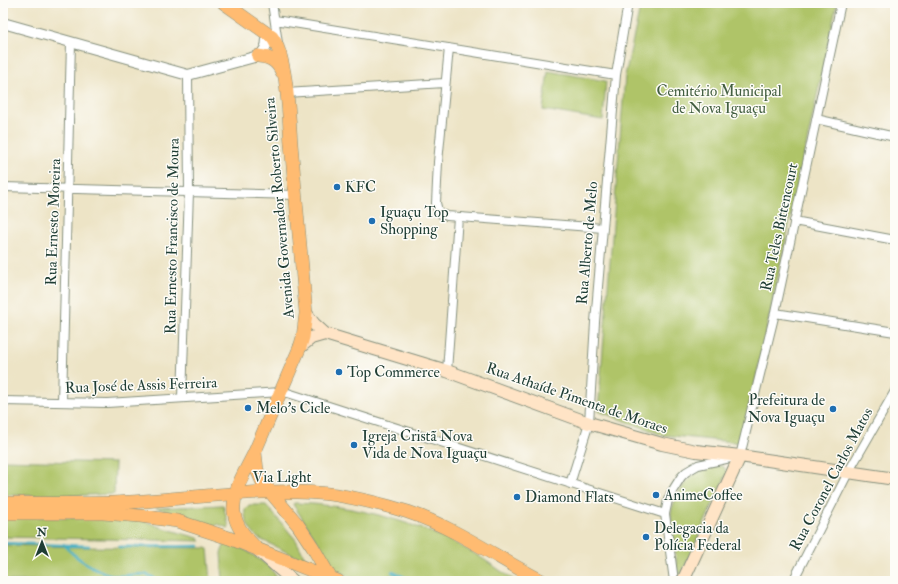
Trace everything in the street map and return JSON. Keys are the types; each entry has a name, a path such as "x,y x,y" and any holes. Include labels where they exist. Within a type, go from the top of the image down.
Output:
{"main road":[{"name":"Avenida Governador Roberto Silveira","path":"224,3 274,39 279,48 284,75 306,313 303,337 300,347 255,452 239,482 235,494 234,510 236,521 242,533 258,550 293,581"},
{"path":"258,56 267,57 274,60 284,75"},
{"name":"Rua Athaíde Pimenta de Moraes","path":"306,313 314,324 325,334 447,371 589,423 674,448 850,471 895,479"},
{"path":"300,347 311,338 325,334"},
{"path":"255,452 258,473 270,493 298,525 334,579"},
{"path":"683,581 740,456"},
{"name":"Via Light","path":"3,503 129,502 235,494 270,493 314,493 336,495 370,502 410,513 469,539 542,581"},
{"path":"3,513 98,513 164,519 198,527 334,579"},
{"path":"520,569 534,581"}],"street":[{"path":"272,3 279,48"},
{"name":"Rua Alberto de Melo","path":"570,484 589,423 594,322 616,75 628,3"},
{"name":"Rua Teles Bittencourt","path":"740,456 775,313 841,3"},
{"path":"3,23 188,75 258,56 263,53 266,47 266,32 271,28 274,20"},
{"path":"274,20 616,75"},
{"name":"Rua Ernesto Moreira","path":"62,402 71,42"},
{"path":"449,48 444,83 437,167 438,211 441,214 458,217 603,228"},
{"name":"Rua Ernesto Francisco de Moura","path":"182,398 189,192 188,75"},
{"path":"286,93 444,83"},
{"path":"816,119 895,137"},
{"path":"3,187 296,195"},
{"path":"447,371 458,217"},
{"path":"794,221 895,240"},
{"path":"775,313 895,332"},
{"name":"Rua Coronel Carlos Matos","path":"793,581 850,471 895,391"},
{"name":"Rua José de Assis Ferreira","path":"3,401 107,403 281,392 665,514"},
{"path":"674,581 665,514 671,493 677,482 686,472 698,465 706,462 740,456"}],"green space":[{"name":"Cemitério Municipal de Nova Iguaçu","path":"641,3 837,3 742,443 663,435 598,411 625,76"},
{"path":"548,71 606,81 603,120 543,110"},
{"path":"3,460 115,463 114,494 62,496 3,495"},
{"path":"724,467 727,473 680,577 678,577 671,515 673,504 682,487 695,473 707,468"},
{"path":"293,504 318,504 364,511 408,524 451,541 472,552 489,562 515,581 360,581 337,571 294,506"},
{"path":"223,505 228,528 218,524 216,526 156,508"},
{"path":"249,505 266,505 296,540 307,562 258,538 248,525 245,517 245,509"},
{"path":"3,516 142,520 198,538 201,541 3,537"},
{"path":"226,541 247,551 270,567 279,581 223,581 221,553"},
{"path":"3,545 205,548 208,549 211,581 3,581"}],"waterway":[{"path":"3,543 89,546"},
{"path":"64,544 80,559 102,572 116,576 144,574 149,575 158,581"},
{"path":"119,547 199,546"},
{"path":"392,572 414,581"},
{"path":"180,581 188,578 196,581"},
{"path":"263,581 268,578"}],"place":[{"name":"KFC","path":"337,187"},
{"name":"Iguaçu Top Shopping","path":"372,221"},
{"name":"Top Commerce","path":"339,372"},
{"name":"Melo's Cicle","path":"248,408"},
{"name":"Prefeitura de Nova Iguaçu","path":"833,409"},
{"name":"Igreja Cristã Nova Vida de Nova Iguaçu","path":"354,445"},
{"name":"AnimeCoffee","path":"656,495"},
{"name":"Diamond Flats","path":"517,497"},
{"name":"Delegacia da Polícia Federal","path":"646,537"}]}
